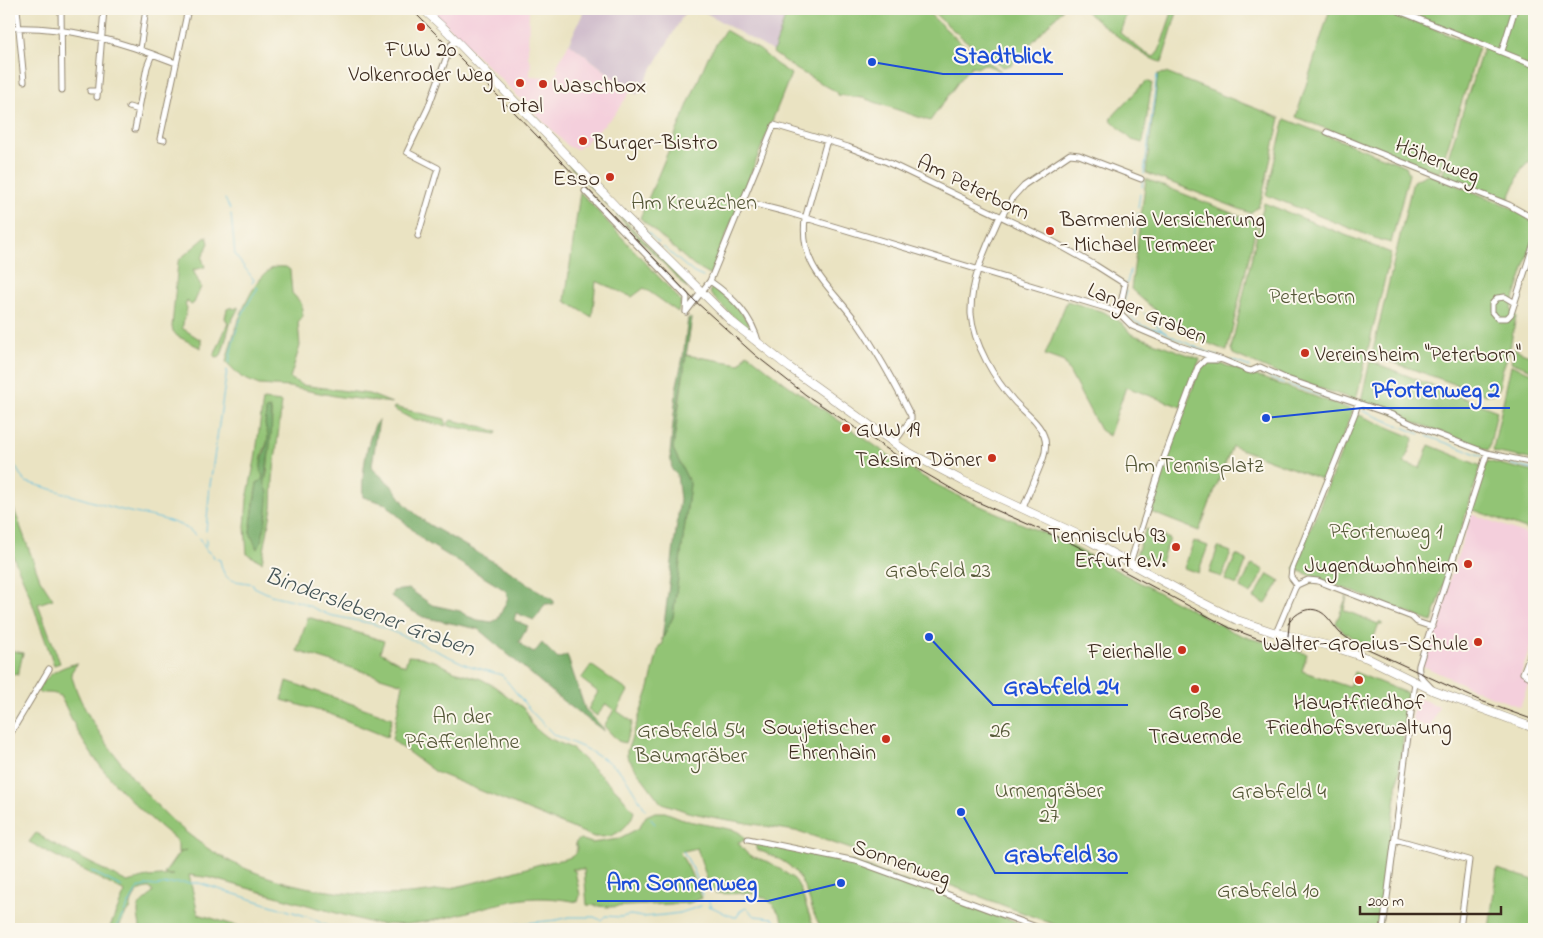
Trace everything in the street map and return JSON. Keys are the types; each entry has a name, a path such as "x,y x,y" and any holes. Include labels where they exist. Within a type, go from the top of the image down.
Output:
{"main road":[{"path":"422,9 457,40 585,175 732,322 759,344 916,458 1077,534 1222,614 1276,633 1334,647 1358,655 1377,662 1434,691 1534,728"}],"street":[{"path":"17,9 20,72 24,81"},
{"path":"61,9 62,90"},
{"path":"90,91 97,94 104,9"},
{"path":"140,49 146,9"},
{"path":"164,140 160,139 188,9"},
{"path":"1394,9 1534,65"},
{"path":"1502,51 1515,9"},
{"path":"9,28 61,31 102,38 140,49 176,63"},
{"path":"418,236 438,168 406,154 428,108 451,45 457,40"},
{"path":"135,129 147,67 152,54"},
{"path":"54,81 62,81"},
{"path":"129,107 139,110"},
{"name":"Am Peterborn","path":"743,201 774,125 827,140 887,162 1001,216 1095,265 1124,284 1119,313"},
{"name":"Höhenweg","path":"1328,132 1510,205 1534,219"},
{"path":"827,140 805,219 803,229 805,247 821,281 856,322 890,373 911,416 894,443"},
{"path":"1023,508 1046,451 1044,438 1035,423 997,379 982,350 972,321 971,311 979,270 989,241 1013,197 1033,179 1065,157 1074,154 1140,179"},
{"path":"585,191 686,296 686,312 710,281 743,201"},
{"name":"Langer Graben","path":"743,201 1119,313 1132,326 1179,346 1247,370 1260,368 1390,414 1426,430 1487,452 1534,463"},
{"path":"1515,303 1505,297 1498,298 1492,304 1492,312 1497,318 1507,318 1511,314 1515,303 1534,243"},
{"path":"710,281 732,298 741,308 756,332 759,344"},
{"path":"1130,563 1158,474 1198,367 1205,360 1223,360"},
{"path":"1297,585 1291,577 1292,569 1358,403"},
{"path":"1434,691 1421,679 1418,672 1487,452"},
{"path":"1276,633 1287,602 1297,585 1308,580 1318,581 1412,617 1417,622 1432,627"},
{"path":"1534,646 1523,674 1534,679"},
{"path":"9,736 49,668"},
{"path":"1383,929 1415,682"},
{"name":"Sonnenweg","path":"748,839 856,861 1042,929"},
{"path":"1395,839 1469,860 1460,929"}],"shaded area":[{"path":"430,9 529,9 528,57 531,61 530,76 547,77 552,82 559,69 556,68 569,43 631,91 614,115 581,147 578,149 569,147"},
{"path":"585,9 687,9 637,95 569,43"},
{"path":"699,9 788,9 774,52"},
{"path":"1471,515 1534,537 1534,636 1521,674 1530,679 1520,707 1480,692 1421,665"},
{"path":"1415,697 1439,706 1430,728 1412,721"}],"green space":[{"path":"788,9 924,9 960,42 1001,71 984,64 977,68 972,66 964,74 930,121 863,98 838,95 837,92 794,68 773,53"},
{"path":"929,9 1063,9 1011,65 1003,67 966,41"},
{"path":"1083,9 1128,9 1120,33 1145,53 1154,57 1159,51 1173,9 1178,9 1162,62 1134,48"},
{"path":"1330,9 1389,9 1479,47 1438,173 1296,117"},
{"path":"1397,9 1534,9 1534,161 1528,162 1522,168 1507,203 1442,176 1484,45"},
{"name":"Am Kreuzchen","path":"725,30 760,50 791,74 710,275 694,266 640,218 708,57"},
{"path":"1166,73 1280,118 1262,197 1258,207 1250,213 1146,173 1158,74"},
{"path":"1146,81 1152,83 1143,143 1132,140 1110,119"},
{"path":"1285,119 1406,166 1409,174 1391,243 1266,195"},
{"path":"566,162 688,286 687,288"},
{"path":"1428,174 1508,206 1534,222 1534,237 1511,309 1516,317 1509,352 1502,371 1499,389 1493,394 1486,395 1375,356 1373,350 1413,181"},
{"name":"Peterborn","path":"1146,179 1257,223 1227,351 1200,339 1176,325 1131,289"},
{"path":"580,192 681,301 678,312 644,288 632,297 596,281 592,317 565,301"},
{"name":"Peterborn","path":"1264,203 1391,253 1356,400 1288,378 1233,354 1231,349"},
{"path":"207,236 209,243 202,258 205,267 193,270 201,287 194,303 191,305 187,301 185,304 187,308 182,328 201,340 201,348 177,336 172,327 178,262"},
{"path":"286,267 290,270 292,293 301,303 303,316 298,322 300,346 290,378 302,385 369,394 392,403 340,397 289,387 259,385 241,377 226,362 242,311 255,286 262,276 271,269"},
{"path":"713,287 741,313 753,333 711,295 710,290"},
{"path":"1067,301 1104,312 1122,323 1131,334 1200,359 1181,407 1126,387 1109,436 1100,430 1064,362 1045,355"},
{"path":"232,307 234,309 238,307 238,309 230,324 219,358 214,356 228,323 225,318 227,309"},
{"path":"688,318 692,319 673,449 690,484 673,617 662,640 680,499 677,475 672,470 670,453 677,385"},
{"path":"1514,349 1534,357 1534,371 1511,362"},
{"path":"747,353 785,383 897,461 962,498 1062,541 1231,631 1307,654 1302,671 1349,687 1354,672 1409,694 1384,890 1381,929 1066,929 883,860 801,832 688,812 661,803 632,764 627,756 627,751 649,688 659,646 663,644 662,640 673,617 690,484 673,449 686,355 740,364"},
{"path":"1370,361 1497,411 1489,449 1362,402"},
{"name":"Am Tennisplatz","path":"1206,362 1225,365 1353,410 1326,481 1232,446 1199,531 1148,511 1200,368"},
{"path":"1511,365 1534,374 1534,460 1494,452 1493,449"},
{"path":"263,400 282,402 273,479 272,507 262,562 247,554 245,527 247,499 255,460","holes":["271,410 272,418 267,473 250,532 257,483 262,480 262,459 268,440 267,422"]},
{"path":"394,407 445,419 446,426 412,419 393,409"},
{"path":"270,408 272,425 265,483 268,493 268,505 264,531 257,549 250,532 257,483 262,480 263,476 261,466 268,437 265,425 266,409"},
{"name":"Pfortenweg 1","path":"1357,414 1414,438 1404,463 1420,468 1429,445 1481,466 1432,622 1294,569"},
{"path":"379,419 372,466 393,487 405,504 428,524 516,575 554,601 554,604 545,604 534,620 516,613 514,620 528,626 519,642 534,653 542,643 558,659 567,655 585,709 604,731 563,701 478,629 423,617 405,607 391,596 393,591 409,589 432,605 460,611 478,620 492,622 498,619 508,598 506,591 424,541 386,504 363,497 363,479 368,445 371,434"},
{"path":"451,420 484,427 497,432 496,434 448,426"},
{"path":"1487,461 1534,472 1534,532 1471,509"},
{"path":"9,496 40,579 53,599 38,604 60,663 54,665 28,591 9,547"},
{"path":"1146,529 1170,539 1160,564 1136,555"},
{"path":"1194,541 1208,546 1198,573 1184,568"},
{"path":"1218,547 1231,552 1222,577 1209,573"},
{"path":"1236,555 1247,560 1237,585 1225,580"},
{"path":"1252,564 1264,570 1251,594 1240,588"},
{"path":"1268,574 1280,581 1266,604 1254,598"},
{"path":"1347,596 1344,610 1378,624 1380,621 1382,623 1382,625 1379,625 1373,639 1377,642 1375,648 1353,638 1347,633 1346,635 1336,623"},
{"name":"An der Pfaffenlehne","path":"308,617 384,641 380,652 405,666 408,656 421,657 437,662 454,671 481,679 494,686 527,712 531,724 536,729 546,737 571,748 619,793 634,811 631,819 614,835 594,837 435,772 392,740 403,684 297,651"},
{"path":"9,650 23,653 18,675 9,673"},
{"path":"77,663 71,673 86,711 117,757 149,797 176,824 220,856 276,880 338,892 369,895 399,895 428,892 461,886 569,858 575,853 577,848 575,843 580,839 592,843 618,839 639,828 646,816 655,812 665,812 688,821 734,830 740,833 745,840 738,842 748,854 769,862 797,882 815,929 787,929 776,908 760,896 744,893 715,893 709,885 697,848 679,852 702,898 689,903 608,907 587,905 584,869 571,869 575,871 580,895 578,902 562,899 528,898 426,922 408,924 372,923 211,878 189,875 198,914 247,929 140,929 139,906 153,892 150,888 146,888 136,895 130,910 126,913 118,929 109,929 125,892 29,842 36,833 127,882 148,877 173,875 164,874 178,854 186,850 178,853 178,845 175,839 136,806 102,769 83,741 60,696 37,691 54,672"},
{"path":"591,665 628,691 617,711 633,722 625,743 618,741 604,726 614,710 606,704 597,716 588,709 598,692 581,679"},
{"path":"287,681 392,718 387,737 330,714 282,700"},
{"path":"754,843 856,863 1017,922 1015,929 823,929 818,923 806,891 797,874 786,863 758,850"},
{"path":"1497,869 1534,880 1534,929 1489,929"}],"waterway":[{"path":"1144,174 1157,75"},
{"path":"1142,187 1143,178"},
{"path":"1138,208 1140,194"},
{"path":"225,199 230,209"},
{"path":"1134,236 1138,213"},
{"path":"231,214 235,255 254,280 252,283"},
{"path":"644,229 659,243"},
{"path":"1132,252 1133,240"},
{"path":"663,247 694,273 703,277"},
{"path":"1127,284 1130,270"},
{"path":"229,363 239,324 247,305 258,288 256,287"},
{"path":"1126,291 1123,309 1133,320 1143,326 1161,330 1217,356"},
{"path":"1144,313 1162,330"},
{"path":"1231,360 1250,367"},
{"path":"206,531 210,485 227,370"},
{"path":"1261,372 1272,379 1351,406"},
{"path":"1363,411 1420,434"},
{"path":"1427,436 1482,456"},
{"name":"Binderslebener Graben","path":"9,455 26,482 110,507 181,525 195,535"},
{"path":"1492,459 1534,470"},
{"name":"Binderslebener Graben","path":"199,538 207,551 214,558 220,560 224,574 230,580 253,584 254,587 271,595 300,602 329,615 374,624 467,665 502,675 530,710 554,735 582,747 618,769 645,809"},
{"path":"206,538 206,545"},
{"name":"Binderslebener Graben","path":"650,818 655,824"},
{"name":"Binderslebener Graben","path":"683,851 694,871 703,895"},
{"path":"91,871 122,887"},
{"path":"115,929 138,888 149,885 176,883 199,883 309,917 333,929"},
{"name":"Binderslebener Graben","path":"709,902 712,906"},
{"path":"491,929 569,917 594,917 601,920 605,916 621,917 630,915 643,917 664,915 680,913 701,906"},
{"path":"708,906 734,917 737,917 740,911 746,908 755,916 772,918 775,921 774,929"}],"tram line":[{"path":"411,9 515,113 695,301 755,355 806,395 911,465 964,496 1073,544 1230,628 1259,639 1301,651"},
{"path":"1288,624 1301,612 1311,609 1317,610 1327,617 1340,633 1353,642 1481,701 1534,720"},
{"path":"1288,636 1290,617"}],"place":[{"name":"FUW 20 Volkenroder Weg","path":"421,27"},
{"name":"Stadtblick","path":"872,62"},
{"name":"Total","path":"520,83"},
{"name":"Waschbox","path":"543,84"},
{"name":"Burger-Bistro","path":"583,141"},
{"name":"Esso","path":"610,177"},
{"name":"Barmenia Versicherung - Michael Termeer","path":"1050,231"},
{"name":"Vereinsheim \"Peterborn\"","path":"1305,353"},
{"name":"Pfortenweg 2","path":"1266,418"},
{"name":"GUW 19","path":"846,428"},
{"name":"Taksim Döner","path":"992,458"},
{"name":"Tennisclub 93 Erfurt e.V.","path":"1176,547"},
{"name":"Jugendwohnheim","path":"1468,564"},
{"name":"Grabfeld 24","path":"929,637"},
{"name":"Walter-Gropius-Schule","path":"1478,642"},
{"name":"Feierhalle","path":"1182,650"},
{"name":"Hauptfriedhof Friedhofsverwaltung","path":"1359,680"},
{"name":"Große Trauernde","path":"1195,689"},
{"name":"Sowjetischer Ehrenhain","path":"886,739"},
{"name":"Grabfeld 30","path":"961,812"},
{"name":"Am Sonnenweg","path":"841,883"}],"park label":[{"name":"Grabfeld 23","path":"938,569"},
{"name":"26","path":"1000,729"},
{"name":"Grabfeld 54 Baumgräber","path":"691,742"},
{"name":"Grabfeld 4","path":"1279,790"},
{"name":"Urnengräber 27","path":"1049,802"},
{"name":"Grabfeld 10","path":"1268,889"}]}
